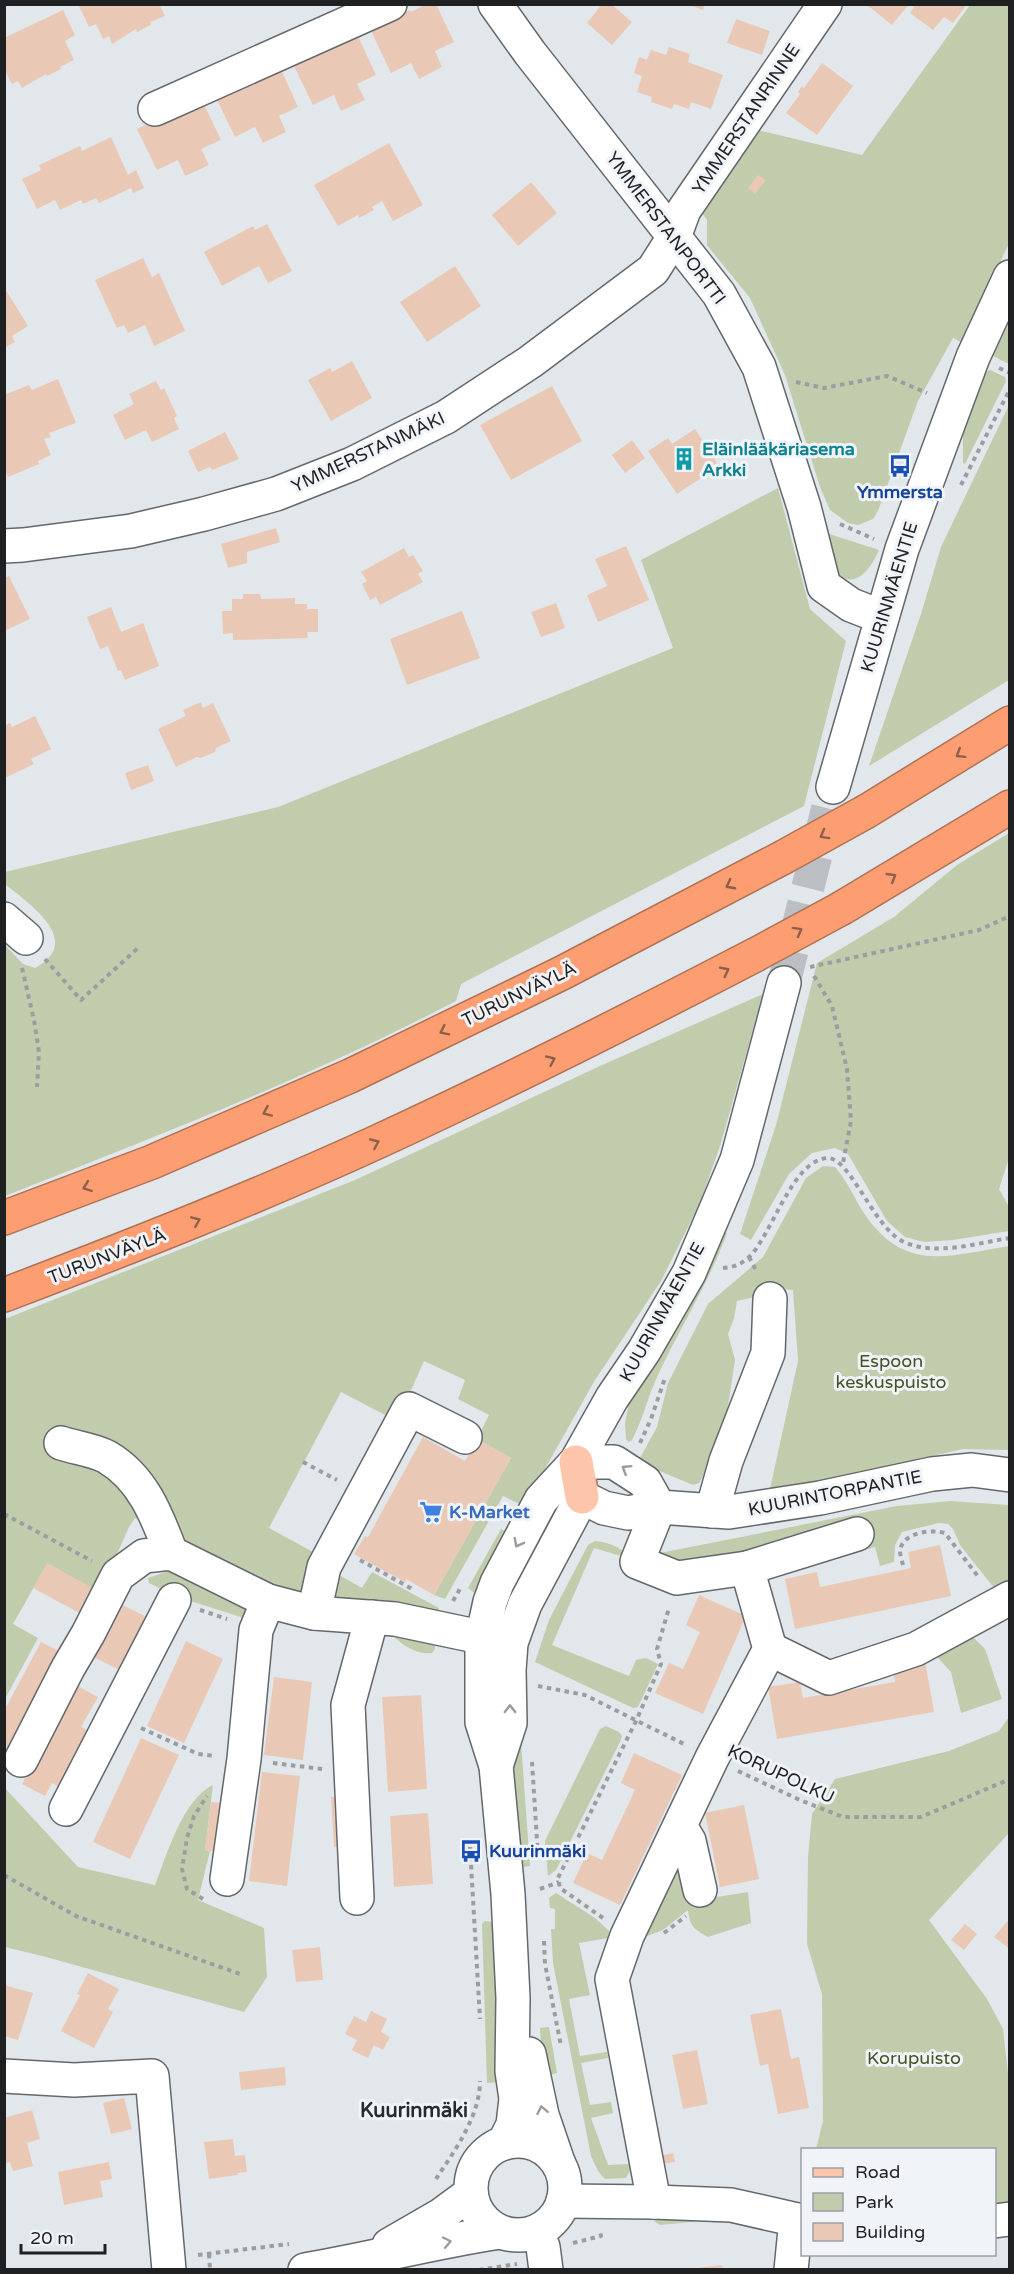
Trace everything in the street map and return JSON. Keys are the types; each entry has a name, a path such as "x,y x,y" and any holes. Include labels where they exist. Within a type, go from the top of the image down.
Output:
{"highway":[{"name":"TURUNVÄYLÄ","path":"4,1218 152,1162 350,1076 562,973 867,811 1010,723"},
{"name":"TURUNVÄYLÄ","path":"4,1295 176,1229 375,1143 559,1056 842,908 1010,807"}],"main road":[{"path":"576,1462 582,1497"}],"street":[{"path":"155,109 390,4"},
{"name":"YMMERSTANPORTTI","path":"495,4 530,53 719,294 759,367 804,507 824,586 851,605 882,617"},
{"name":"YMMERSTANRINNE","path":"674,237 684,210 825,4"},
{"name":"YMMERSTANMÄKI","path":"4,546 131,531 204,514 276,494 352,464 446,417 530,362 653,270 674,237"},
{"name":"KUURINMÄENTIE","path":"833,787 902,549 969,367 1010,277"},
{"name":"KUURINMÄENTIE","path":"504,2143 513,2125 516,2099 512,2071 513,1998 508,1894 496,1766 510,1723 509,1671 496,1641 497,1583 542,1500 576,1462 612,1398 644,1351 689,1273 737,1160 784,983"},
{"path":"712,1511 726,1461 768,1353 770,1299"},
{"path":"314,1613 324,1567 410,1409 465,1437"},
{"path":"61,1443 106,1456 132,1476 155,1509 171,1553"},
{"path":"576,1462 614,1462 645,1482 659,1507 637,1562 677,1578 747,1568 856,1534"},
{"name":"KUURINTORPANTIE","path":"582,1497 604,1508 627,1513 659,1507 729,1512 820,1498 932,1474 972,1470 1010,1475"},
{"name":"KUURINMÄENTIE","path":"496,1641 525,1604 582,1497"},
{"path":"21,1760 118,1575 144,1556 171,1553 268,1601 314,1613 395,1619 496,1641"},
{"path":"654,2202 612,1979 627,1936 712,1758 770,1649 747,1568"},
{"path":"66,1809 174,1600"},
{"path":"227,1879 244,1759 256,1630 268,1601"},
{"path":"770,1649 829,1677 916,1649 1004,1601"},
{"path":"357,1898 348,1705 372,1617"},
{"path":"680,1826 689,1841 700,1890"},
{"name":"KUURINMÄENTIE","path":"513,1998 534,2071 542,2115 559,2165"},
{"path":"4,2076 74,2080 152,2076 168,2260"},
{"path":"303,2256 349,2263 500,2232 518,2236 542,2253 563,2202 565,2183 559,2165 540,2146 522,2141 495,2146 481,2158 472,2175 471,2193 476,2211 481,2218 500,2232"},
{"path":"349,2263 383,2248 441,2215 471,2193"},
{"path":"563,2202 731,2205 799,2220 791,2270"}],"path":[{"path":"789,381 824,388 887,376 928,393"},
{"path":"843,1163 851,1121 847,1069 832,1006 809,967 979,930 1010,916"},
{"path":"15,928 81,1000 138,948"},
{"path":"15,928 39,1052 37,1087"},
{"path":"724,1258 720,1269 736,1266 749,1257 794,1183 806,1169 822,1158 832,1158 843,1163 869,1207 885,1227 901,1241 924,1247 951,1248 1010,1238"},
{"path":"625,1468 651,1419 669,1369"},
{"path":"4,1514 118,1575"},
{"path":"903,1566 900,1552 910,1537 926,1531 938,1530 945,1533 1004,1601"},
{"path":"336,1546 419,1593"},
{"path":"627,1936 560,1888 558,1878 636,1721 661,1664 657,1648 677,1578"},
{"name":"KORUPOLKU","path":"534,1686 585,1695 800,1800 843,1817 921,1817 1010,1779"},
{"path":"113,1715 198,1754 350,1772"},
{"path":"531,1760 538,1866"},
{"path":"470,1842 480,2023"},
{"path":"4,1875 76,1916 243,1975"},
{"path":"539,1877 541,1899"},
{"path":"540,1889 559,1882"},
{"path":"543,1930 545,1964 562,2054"},
{"path":"441,2215 426,2194 462,2137 480,2097 480,2076"},
{"path":"542,2253 601,2236 599,2201"},
{"path":"168,2260 181,2250 192,2256 209,2254 303,2256"},
{"path":"209,2254 210,2270"}],"green space":[{"path":"970,5 1009,5 1009,243 963,343 953,338 918,401 878,511 873,519 858,525 848,523 830,510 820,487 785,375 750,298 707,245 707,220 697,206 749,128 862,155"},
{"path":"1009,324 1009,364 991,355"},
{"path":"990,370 1005,377 1006,381 965,464 963,463 963,416 981,374"},
{"path":"1009,405 1009,680 869,766 921,614 941,547"},
{"path":"778,488 810,609 846,641 804,806 461,984 456,1001 401,1029 290,1080 5,1196 5,945 23,964 35,968 49,957 55,946 54,935 48,923 5,884 5,872 278,807 673,648 641,560"},
{"path":"820,531 879,550 872,564 862,575 856,579 842,577 832,568"},
{"path":"1009,833 1010,1155 999,1189 1009,1207 1009,1231 924,1242 905,1237 887,1221 848,1154 835,1148 812,1153 789,1174 751,1240 740,1234 776,1125 817,963 894,917 957,865"},
{"path":"763,994 721,1143 700,1203 661,1281 595,1380 524,1506 503,1496 445,1599 434,1595 511,1458 477,1439 489,1415 458,1399 465,1380 424,1361 405,1400 400,1407 387,1416 341,1392 269,1528 315,1553 303,1590 294,1600 135,1518 100,1592 47,1564 13,1624 38,1638 5,1699 5,1319 355,1180 600,1066"},
{"name":"Espoon keskuspuisto","path":"823,1166 835,1167 862,1210 878,1230 893,1244 910,1252 927,1256 946,1256 1009,1246 1009,1450 963,1449 835,1478 770,1489 798,1361 793,1290 763,1287 759,1296 737,1301 728,1334 735,1360 725,1426 709,1467 699,1483 693,1485 657,1470 640,1458 657,1427 668,1383 708,1304 763,1257 806,1178"},
{"path":"720,1230 727,1233 720,1251 658,1375 636,1432 629,1442 626,1439 625,1424 629,1403"},
{"path":"950,1501 1009,1505 1009,1592 998,1593 960,1545 953,1529 948,1524 939,1523 902,1532 895,1545 894,1562 880,1566 875,1547 852,1554 849,1545 770,1548 679,1566 660,1557 660,1553 897,1506"},
{"path":"501,1529 509,1533 476,1594 468,1588"},
{"path":"595,1541 614,1545 623,1551 623,1554 621,1556 594,1548 552,1645 629,1676 636,1660 646,1658 658,1664 638,1707 633,1708 535,1662 549,1620 588,1545"},
{"path":"174,1569 253,1607 247,1619 175,1596 149,1583 148,1578"},
{"path":"372,1572 439,1608 438,1616 337,1600 335,1589 339,1575 362,1588"},
{"path":"966,1630 985,1649 1002,1699 961,1713 951,1672 930,1649"},
{"path":"395,1634 435,1644 435,1649 432,1653 416,1651 394,1637"},
{"name":"Korupuisto","path":"1009,1717 1009,1833 929,1920 987,1999 1003,2029 1010,2091 1009,2208 996,2210 996,2148 816,2148 823,2121 822,1994 807,1944 808,1857 812,1814 835,1779 949,1751 999,1731"},
{"path":"606,1726 619,1732 622,1736 620,1742 556,1870 548,1876 545,1841 600,1729"},
{"path":"521,1742 530,1866 524,1867 516,1837 513,1806 516,1743"},
{"path":"213,1785 205,1850 210,1851 198,1900 264,1928 267,1977 244,2012 5,1947 4,1787 78,1867 155,1885 170,1844 184,1815 202,1792"},
{"path":"675,1849 698,1900 748,1892 751,1923 708,1937 694,1927 688,1910 663,1930 639,1939"},
{"path":"556,1893 595,1918 609,1931 608,1938 579,1943 590,1995 569,1999 580,2056 607,2052 608,2058 581,2063 590,2105 611,2102 613,2113 591,2118 608,2165 629,2164 631,2169 626,2178 605,2179 598,2171 591,2156 553,1963 551,1929 555,1929 555,1909 550,1908 549,1898"},
{"path":"485,1921 492,1922 500,2082 487,2083 482,1924"},
{"path":"549,2027 557,2073 543,2076 540,2028"},
{"path":"655,2217 695,2217 695,2221 660,2225 654,2221"}],"building":[{"path":"78,4 159,4 165,16 150,22 151,25 137,32 136,29 112,44 109,36 103,39 96,24 89,27"},
{"path":"427,4 436,4 454,42 435,51 442,67 419,79 411,63 391,73 371,31 384,25 383,23"},
{"path":"602,4 611,4 632,22 612,45 587,23"},
{"path":"687,4 705,4 703,10"},
{"path":"866,4 909,4 892,25"},
{"path":"916,4 967,4 953,23 944,17 933,30 910,13"},
{"path":"63,10 75,35 65,41 74,60 22,88 18,81 12,84 4,69 4,38"},
{"path":"736,19 770,31 762,55 727,43"},
{"path":"357,34 376,75 357,84 365,100 341,111 334,95 313,105 293,64"},
{"path":"669,47 690,54 688,62 723,75 711,109 691,102 689,109 674,104 672,109 651,102 652,97 637,92 642,76 634,73 639,57 647,60 651,50 666,55"},
{"path":"822,63 853,86 817,135 786,113 800,94 798,92 802,86 804,88"},
{"path":"279,65 298,107 279,116 286,132 263,143 255,127 235,137 215,96"},
{"path":"201,98 221,140 201,149 209,165 185,176 178,160 157,170 137,129"},
{"path":"111,137 128,175 136,170 144,188 133,193 131,188 99,203 96,198 83,204 81,200 60,210 55,200 37,209 22,179 41,170 39,165 80,146 82,151"},
{"path":"389,143 423,205 393,221 382,201 372,207 374,210 359,218 358,215 338,226 314,185"},
{"path":"758,175 766,180 755,194 748,188"},
{"path":"531,182 557,213 518,246 492,215"},
{"path":"267,224 292,271 268,283 259,266 222,286 204,252 253,226 255,230"},
{"path":"143,258 152,277 159,273 185,331 154,346 145,325 128,333 124,325 117,328 95,280"},
{"path":"455,266 481,306 427,342 400,302"},
{"path":"4,287 28,326 12,336 15,342 4,348"},
{"path":"352,361 372,398 331,421 308,380 330,368 332,372"},
{"path":"58,379 76,423 49,433 51,437 44,439 51,455 38,461 39,464 8,477 4,469 4,395 29,385 32,390"},
{"path":"156,381 161,390 164,388 177,416 174,418 179,429 152,442 146,430 125,440 113,415 134,404 129,394"},
{"path":"552,386 582,441 511,480 480,425"},
{"name":"Eläinlääkäriasema Arkki","path":"695,429 719,466 677,494 648,451 668,438 672,444"},
{"path":"225,432 239,459 212,470 210,467 198,472 188,451"},
{"path":"632,440 645,458 625,473 612,455"},
{"path":"276,528 280,542 247,552 247,563 228,568 221,544"},
{"path":"626,546 649,600 598,622 587,595 607,586 595,559"},
{"path":"404,548 409,557 413,555 423,571 418,574 423,582 380,605 376,597 370,600 362,584 367,581 361,572"},
{"path":"9,576 30,619 4,631 4,578"},
{"path":"243,594 260,594 261,599 295,598 295,604 307,604 307,609 318,609 318,632 307,632 308,638 233,640 233,633 223,634 222,611 232,611 232,599 243,599"},
{"path":"556,603 565,628 541,637 531,612"},
{"path":"111,607 121,632 143,623 159,666 125,680 121,670 118,671 108,646 100,649 87,617"},
{"path":"462,611 480,658 407,685 390,639"},
{"path":"201,702 203,708 213,703 231,741 216,748 215,752 176,767 158,729 186,716 183,710"},
{"path":"35,716 51,749 31,759 34,764 7,777 4,772 4,726 10,723 12,727"},
{"path":"148,765 154,781 131,790 125,773"},
{"name":"K-Market","path":"423,1437 465,1461 477,1439 511,1458 434,1595 354,1554 365,1536 368,1537"},
{"path":"940,1545 951,1596 795,1629 785,1579 817,1572 820,1587 911,1568 908,1552"},
{"path":"47,1563 100,1592 87,1617 33,1588"},
{"path":"699,1595 746,1616 703,1714 655,1693 669,1663 683,1669 700,1632 686,1625"},
{"path":"114,1601 149,1618 123,1672 88,1654"},
{"path":"186,1641 223,1659 184,1743 147,1726"},
{"path":"41,1642 65,1654 8,1762 4,1760 4,1711"},
{"path":"925,1661 934,1712 777,1739 768,1687 800,1682 803,1698 895,1682 893,1666"},
{"path":"274,1677 312,1682 303,1760 264,1755"},
{"path":"74,1684 98,1697 81,1727 93,1733 63,1789 52,1783 45,1796 22,1784"},
{"path":"421,1695 427,1789 388,1792 382,1697"},
{"path":"141,1738 179,1755 130,1859 93,1842"},
{"path":"634,1753 682,1775 620,1905 573,1883 587,1853 602,1860 635,1790 621,1783"},
{"path":"262,1772 300,1776 287,1886 249,1881"},
{"path":"331,1797 345,1797 347,1846 334,1847"},
{"path":"211,1802 225,1803 218,1852 205,1850"},
{"path":"744,1805 759,1879 720,1887 705,1813"},
{"path":"428,1813 433,1884 394,1887 390,1816"},
{"path":"1010,1918 1010,1949 994,1937"},
{"path":"965,1924 977,1934 964,1950 951,1940"},
{"path":"320,1947 323,1980 296,1982 292,1950"},
{"path":"88,1973 119,1989 108,2009 113,2012 94,2048 61,2031 80,1995 77,1994"},
{"path":"4,1985 33,1993 18,2040 4,2036"},
{"path":"781,2009 791,2059 799,2057 809,2108 778,2114 768,2064 760,2066 750,2015"},
{"path":"371,2011 387,2019 381,2032 390,2037 383,2050 374,2045 368,2058 352,2050 357,2040 345,2034 354,2016 366,2022"},
{"path":"697,2050 708,2104 683,2109 672,2055"},
{"path":"285,2067 286,2085 241,2090 239,2072"},
{"path":"124,2098 132,2129 111,2134 103,2103"},
{"path":"32,2110 40,2139 27,2143 33,2166 13,2171 10,2162 4,2164 4,2118"},
{"path":"233,2139 235,2156 245,2155 247,2172 209,2179 204,2142"},
{"path":"673,2153 675,2162 660,2164 659,2156"},
{"path":"109,2162 112,2179 100,2181 103,2197 64,2205 58,2172"},
{"path":"722,2265 723,2270 698,2270 698,2268"}],"tunnel":[{"path":"784,983 833,787"}],"place":[{"name":"Eläinlääkäriasema Arkki","path":"684,459"},
{"name":"Ymmersta","path":"900,466"},
{"name":"K-Market","path":"431,1512"},
{"name":"Kuurinmäki","path":"471,1851"}],"district":[{"name":"Kuurinmäki","path":"414,2111"}]}
